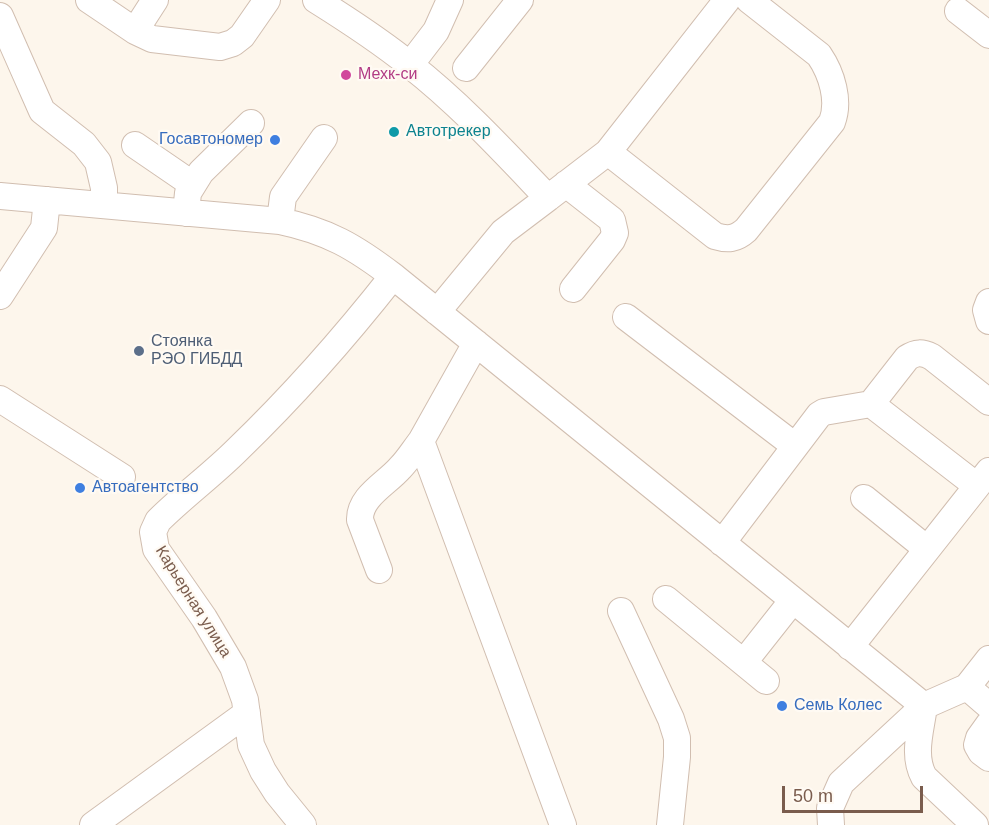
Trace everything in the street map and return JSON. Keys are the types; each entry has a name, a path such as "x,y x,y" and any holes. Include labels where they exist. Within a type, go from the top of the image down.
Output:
{"street":[{"path":"89,0 135,31 152,39 220,46 233,43 242,36 267,0"},
{"path":"135,31 155,0"},
{"path":"316,0 357,26 410,65 557,191 612,220 615,233 612,240 573,290"},
{"path":"410,65 436,31 450,0"},
{"path":"466,68 520,0"},
{"path":"437,312 503,232 608,152 727,0"},
{"path":"608,152 715,236 725,239 738,237 746,230 832,123 836,111 836,100 825,64 819,55 749,0"},
{"path":"958,11 989,35"},
{"path":"0,16 42,111 84,144 98,162 104,188 104,205"},
{"path":"186,213 188,192 192,184 207,165 251,123"},
{"path":"280,221 283,198 324,138"},
{"path":"135,146 192,184"},
{"path":"0,196 280,221 319,230 335,237 371,259 393,276 924,706"},
{"path":"0,296 44,228 47,200"},
{"name":"Карьерная улица","path":"303,825 262,771 250,745 247,712 233,667 204,618 156,549 153,532 158,521 238,450 319,365 393,276"},
{"path":"989,302 986,310 989,321"},
{"path":"626,316 795,446"},
{"path":"379,570 360,520 360,512 369,497 402,467 421,441 476,343"},
{"path":"722,543 819,415 824,412 871,404 907,358 915,353 924,353 932,357 989,402"},
{"path":"0,399 122,477"},
{"path":"850,647 983,478 871,404"},
{"path":"421,441 563,825"},
{"path":"864,498 927,549"},
{"path":"666,599 766,681"},
{"path":"744,663 793,600"},
{"path":"621,611 671,718 677,738 678,757 670,825"},
{"path":"831,825 830,808 841,783 924,706 967,687 989,660"},
{"path":"967,687 989,706"},
{"path":"924,706 917,753 919,768 924,777 975,825"},
{"path":"93,825 247,712"},
{"path":"989,724 977,745 989,759"}],"place":[{"name":"Мехк-си","path":"346,75"},
{"name":"Автотрекер","path":"394,132"},
{"name":"Госавтономер","path":"275,140"},
{"name":"Стоянка РЭО ГИБДД","path":"139,351"},
{"name":"Автоагентство","path":"80,488"},
{"name":"Семь Колес","path":"782,706"}]}
